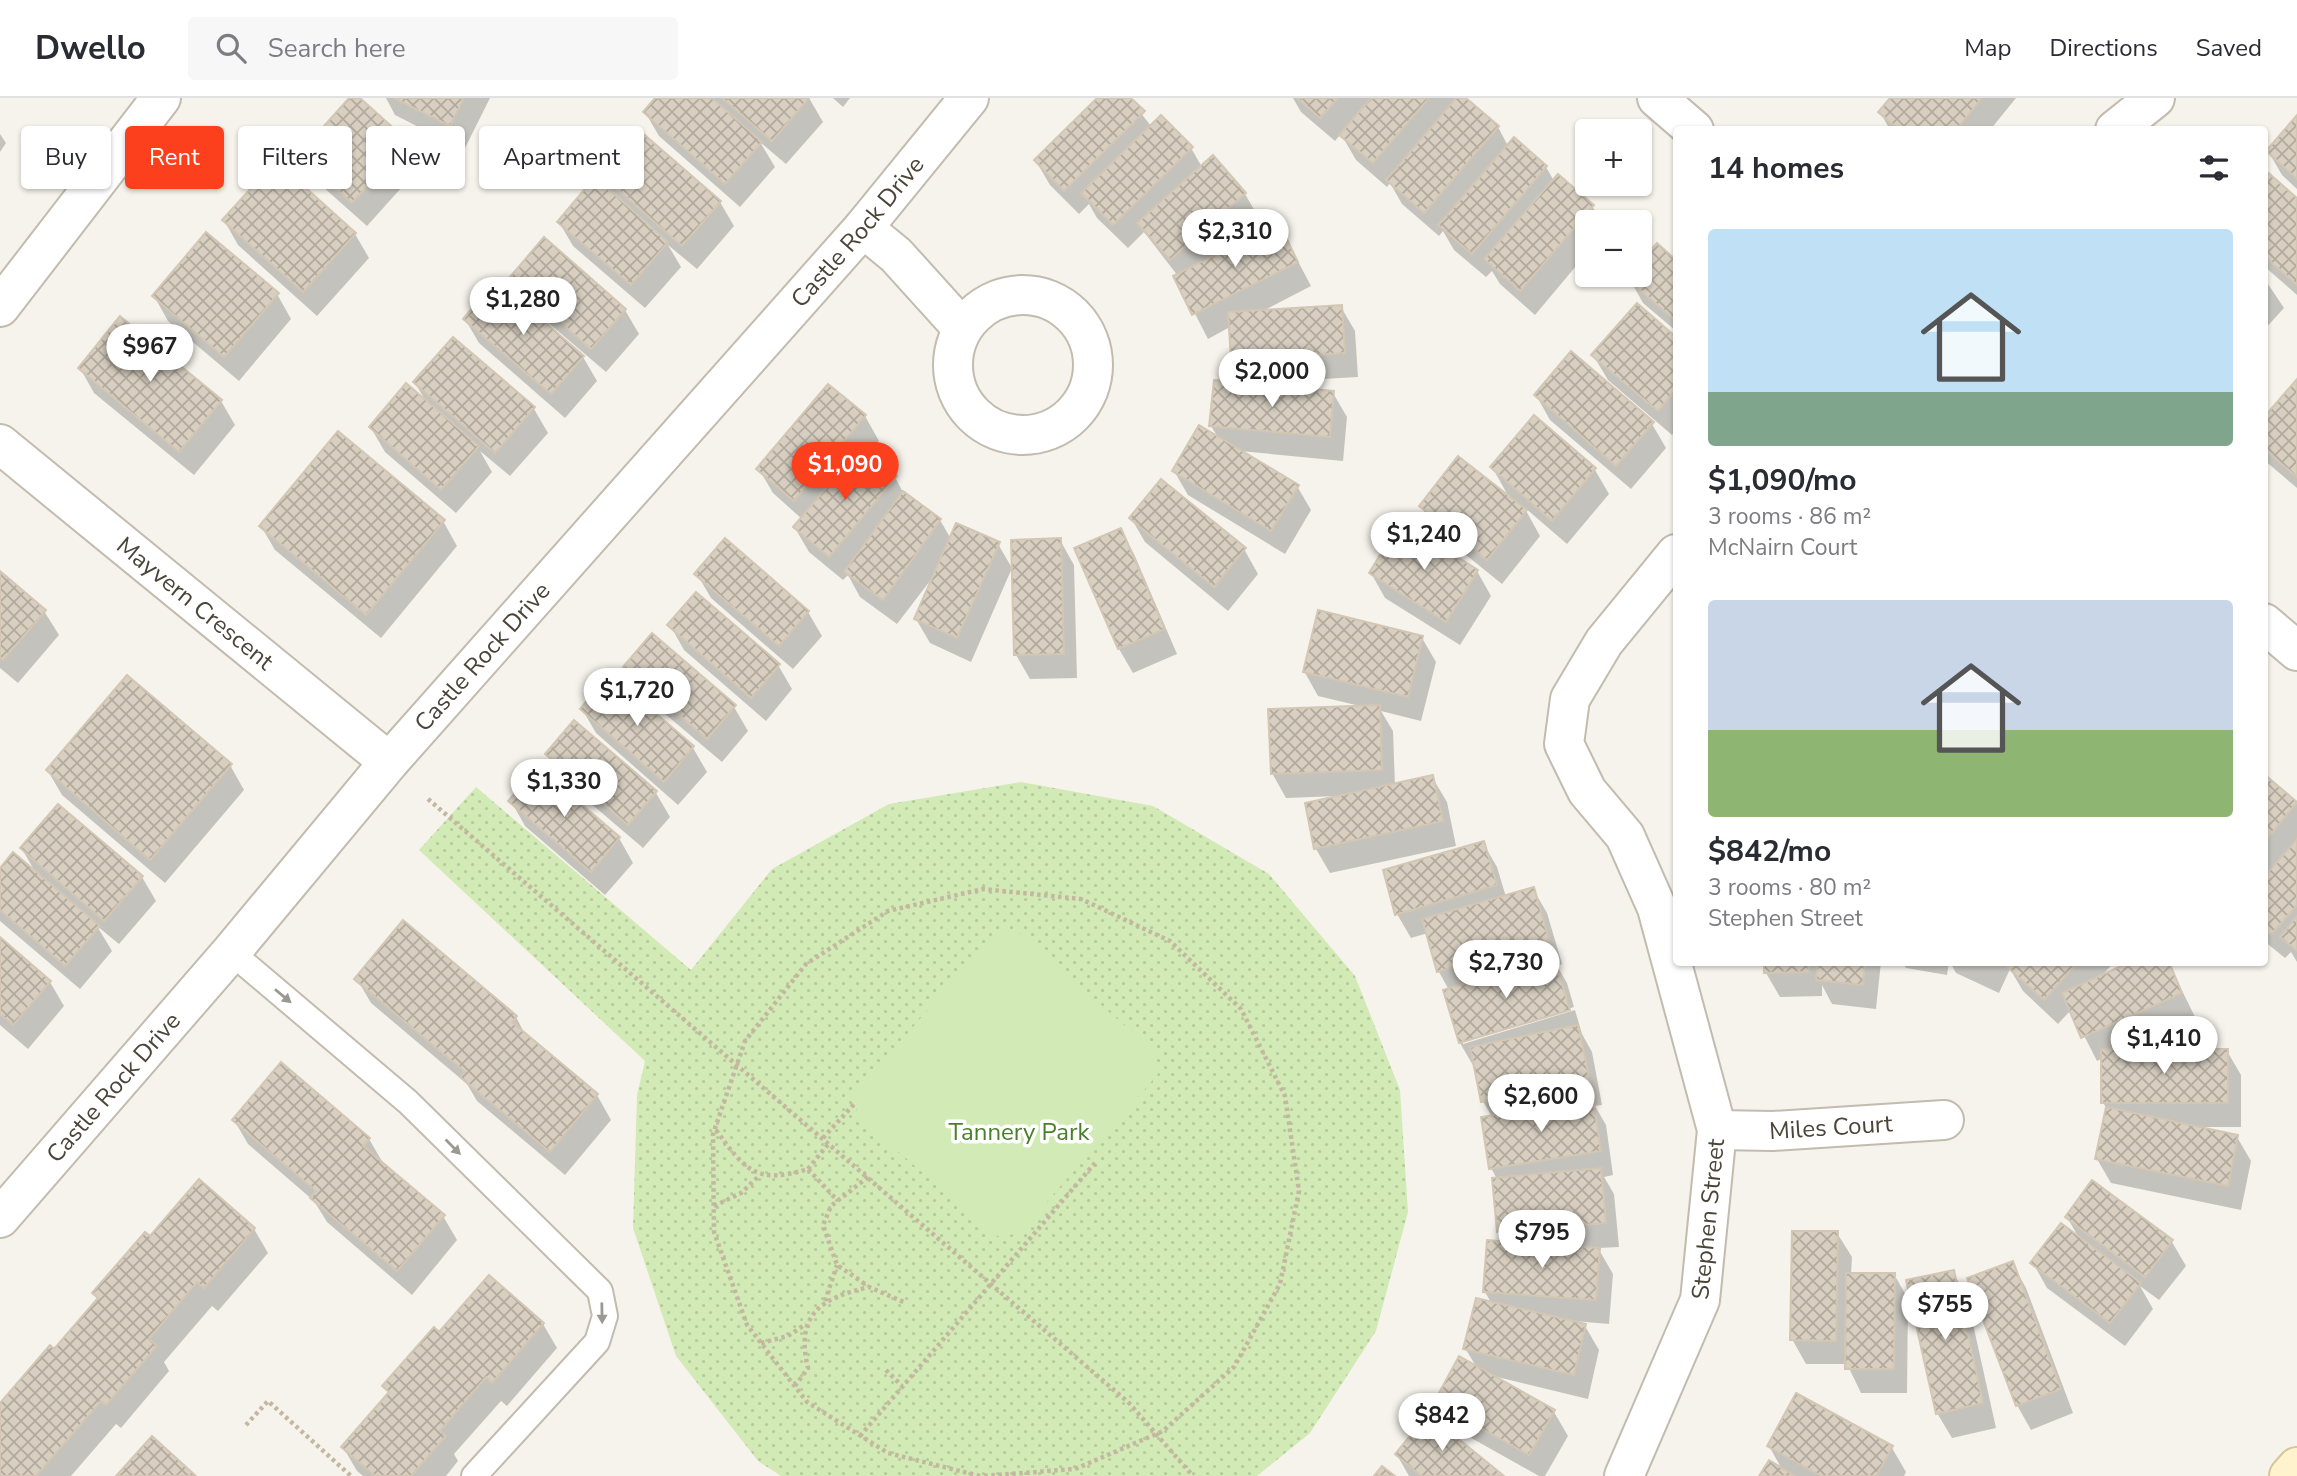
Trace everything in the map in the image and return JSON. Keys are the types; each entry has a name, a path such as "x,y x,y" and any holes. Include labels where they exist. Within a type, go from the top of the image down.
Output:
{"main road":[{"path":"2290,1476 2297,1467"}],"street":[{"path":"0,307 161,98"},
{"name":"Castle Rock Drive","path":"0,1218 232,952 390,762 863,228 969,98"},
{"path":"1657,98 1689,126"},
{"path":"2120,126 2155,98"},
{"path":"863,228 896,255 962,328"},
{"name":"Mayvern Crescent","path":"0,444 390,762"},
{"name":"Stephen Street","path":"1624,1476 1700,1300 1717,1130 1657,908 1625,836 1587,791 1564,744 1570,699 1604,642 1673,558"},
{"path":"2268,626 2297,651"},
{"name":"Miles Court","path":"1717,1130 1773,1131 1944,1120"}],"lane":[{"path":"232,952 408,1102 600,1292 605,1316 597,1342 474,1476"}],"path":[{"path":"428,799 738,1063 1129,1403 1154,1435 1193,1476"},
{"path":"983,889 1081,899 1170,941 1241,1009 1285,1096 1299,1191 1280,1284 1234,1367 1163,1431 1075,1469 981,1476 888,1453 807,1402 747,1325 714,1232 715,1129 745,1041 806,964 888,911 983,889"},
{"path":"823,1138 856,1102"},
{"path":"715,1129 742,1164 759,1176 786,1176 808,1169 829,1143"},
{"path":"860,1436 1095,1164"},
{"path":"808,1169 837,1200"},
{"path":"713,1206 741,1193 759,1176"},
{"path":"869,1177 831,1206 823,1225 837,1265 869,1287 906,1303"},
{"path":"761,1343 788,1336 806,1324 825,1301 837,1265"},
{"path":"825,1301 869,1287"},
{"path":"795,1386 808,1367 802,1344 806,1324"},
{"path":"886,1370 902,1386"},
{"path":"246,1425 268,1401 351,1476"}],"green space":[{"name":"Tannery Park","path":"1021,782 1153,806 1269,874 1355,976 1400,1090 1408,1212 1376,1331 1310,1433 1257,1476 781,1476 758,1461 676,1356 633,1228 637,1095 645,1061 419,850 476,787 691,970 772,869 889,804"},
{"path":"1015,930 1155,1052 1158,1074 1019,1234 996,1236 857,1116 855,1094 994,933"}],"building":[{"path":"349,98 360,98 391,126 366,126 366,188 352,203 336,189 352,189 352,126 324,126"},
{"path":"394,98 464,98 450,126"},
{"path":"655,98 712,98 762,142 725,184 643,112"},
{"path":"722,98 809,98 772,141"},
{"path":"1097,98 1131,98 1145,111 1064,191 1034,160"},
{"path":"1297,98 1338,98 1320,118"},
{"path":"1371,98 1429,98 1373,163 1339,135"},
{"path":"1456,98 1466,98 1499,126 1424,213 1386,180"},
{"path":"1890,98 1982,98 1959,126 1895,126 1878,112"},
{"path":"1161,115 1193,147 1113,225 1081,193"},
{"path":"2297,115 2297,179 2268,153 2268,149"},
{"path":"644,134 721,201 682,246 617,189 644,189"},
{"path":"1514,137 1547,166 1472,254 1438,225"},
{"path":"1213,155 1246,193 1170,260 1137,223"},
{"path":"2268,173 2297,198 2297,285 2268,260"},
{"path":"1558,174 1575,189 1575,196 1584,196 1594,205 1590,210 1575,210 1575,227 1520,291 1484,259"},
{"path":"250,189 307,189 356,233 303,292 222,220"},
{"path":"585,189 608,189 668,242 631,285 557,222"},
{"path":"1279,223 1298,262 1192,315 1173,276"},
{"path":"206,232 279,293 224,357 152,296"},
{"path":"544,237 626,309 591,349 509,278"},
{"path":"1657,243 1673,257 1673,318 1636,287 1652,287 1652,249"},
{"path":"496,280 584,356 551,394 463,319"},
{"path":"1637,303 1673,334 1673,393 1658,411 1591,355"},
{"path":"1342,305 1345,353 1231,360 1228,312"},
{"path":"120,316 222,400 179,452 78,368"},
{"path":"453,337 535,407 495,453 413,382"},
{"path":"1571,351 1654,422 1616,466 1534,395"},
{"path":"2297,379 2297,477 2268,452 2268,412"},
{"path":"1214,380 1334,391 1330,437 1209,426"},
{"path":"406,383 479,446 441,490 369,427"},
{"path":"828,384 866,415 794,501 756,469"},
{"path":"1534,415 1596,468 1552,521 1490,467"},
{"path":"1199,425 1299,485 1271,531 1172,471"},
{"path":"338,431 445,520 366,615 259,526"},
{"path":"861,447 897,476 829,557 793,527"},
{"path":"1458,456 1527,510 1487,560 1419,506"},
{"path":"1161,479 1246,548 1214,587 1129,518"},
{"path":"903,491 941,519 883,600 844,572"},
{"path":"1401,521 1478,570 1446,622 1369,573"},
{"path":"956,523 1000,542 957,638 914,619"},
{"path":"1121,528 1165,629 1118,649 1074,548"},
{"path":"725,538 809,611 779,646 694,574"},
{"path":"1061,538 1064,654 1014,655 1011,540"},
{"path":"0,571 46,610 3,660 0,657"},
{"path":"696,592 780,664 751,698 667,625"},
{"path":"1318,610 1423,636 1408,697 1303,672"},
{"path":"652,633 736,705 707,739 623,667"},
{"path":"610,674 694,746 664,782 580,709"},
{"path":"127,675 232,764 150,860 46,770"},
{"path":"1380,705 1382,770 1271,774 1268,709"},
{"path":"574,720 657,791 628,825 545,754"},
{"path":"538,767 620,837 591,872 508,801"},
{"path":"1433,775 1443,821 1314,849 1305,803"},
{"path":"2268,777 2297,802 2268,838"},
{"path":"58,804 143,876 104,921 20,848"},
{"path":"2297,839 2297,905 2271,935 2268,933 2268,872"},
{"path":"1484,841 1497,885 1395,915 1383,870"},
{"path":"13,852 100,926 65,966 0,910 0,868"},
{"path":"1534,887 1549,940 1437,972 1422,919"},
{"path":"2297,916 2297,951 2280,937"},
{"path":"403,920 517,1016 512,1022 598,1094 550,1152 460,1077 465,1072 354,979"},
{"path":"0,937 51,981 13,1025 0,1014"},
{"path":"1554,957 1570,1010 1459,1043 1443,990"},
{"path":"1764,966 1808,966 1809,972 1764,973"},
{"path":"1818,966 1865,966 1863,985 1816,980"},
{"path":"2008,966 2074,966 2044,1000"},
{"path":"2121,966 2171,966 2182,993 2081,1038 2062,993"},
{"path":"1578,1025 1590,1081 1481,1102 1470,1047"},
{"path":"2101,1049 2228,1049 2228,1103 2101,1103"},
{"path":"281,1062 370,1138 363,1146 445,1215 397,1271 310,1198 316,1191 232,1120"},
{"path":"1593,1099 1601,1151 1489,1169 1481,1117"},
{"path":"2106,1107 2238,1135 2228,1186 2095,1159"},
{"path":"1601,1168 1606,1223 1497,1232 1492,1178"},
{"path":"199,1179 255,1228 204,1288 197,1282 149,1339 157,1346 106,1405 101,1401 36,1476 0,1476 0,1403 50,1345 54,1349 98,1298 92,1293 145,1232 150,1236"},
{"path":"2092,1180 2173,1240 2145,1277 2065,1217"},
{"path":"2061,1223 2141,1283 2110,1323 2030,1263"},
{"path":"1792,1231 1838,1231 1836,1341 1790,1340"},
{"path":"1487,1240 1600,1248 1596,1300 1483,1292"},
{"path":"2013,1261 2061,1389 2016,1406 1967,1278"},
{"path":"1954,1270 1983,1403 1936,1414 1906,1280"},
{"path":"1846,1273 1895,1273 1894,1369 1845,1369"},
{"path":"489,1275 544,1323 492,1383 486,1377 440,1431 446,1436 411,1476 375,1476 341,1447 389,1392 382,1386 434,1327 439,1332"},
{"path":"1476,1298 1586,1324 1574,1375 1463,1349"},
{"path":"1459,1356 1555,1410 1529,1455 1434,1402"},
{"path":"1796,1393 1893,1446 1876,1476 1821,1476 1767,1446"},
{"path":"1428,1414 1504,1476 1421,1476 1395,1454"},
{"path":"152,1436 196,1476 116,1476"},
{"path":"1769,1460 1795,1476 1759,1476"},
{"path":"1382,1466 1395,1476 1374,1476"}]}
